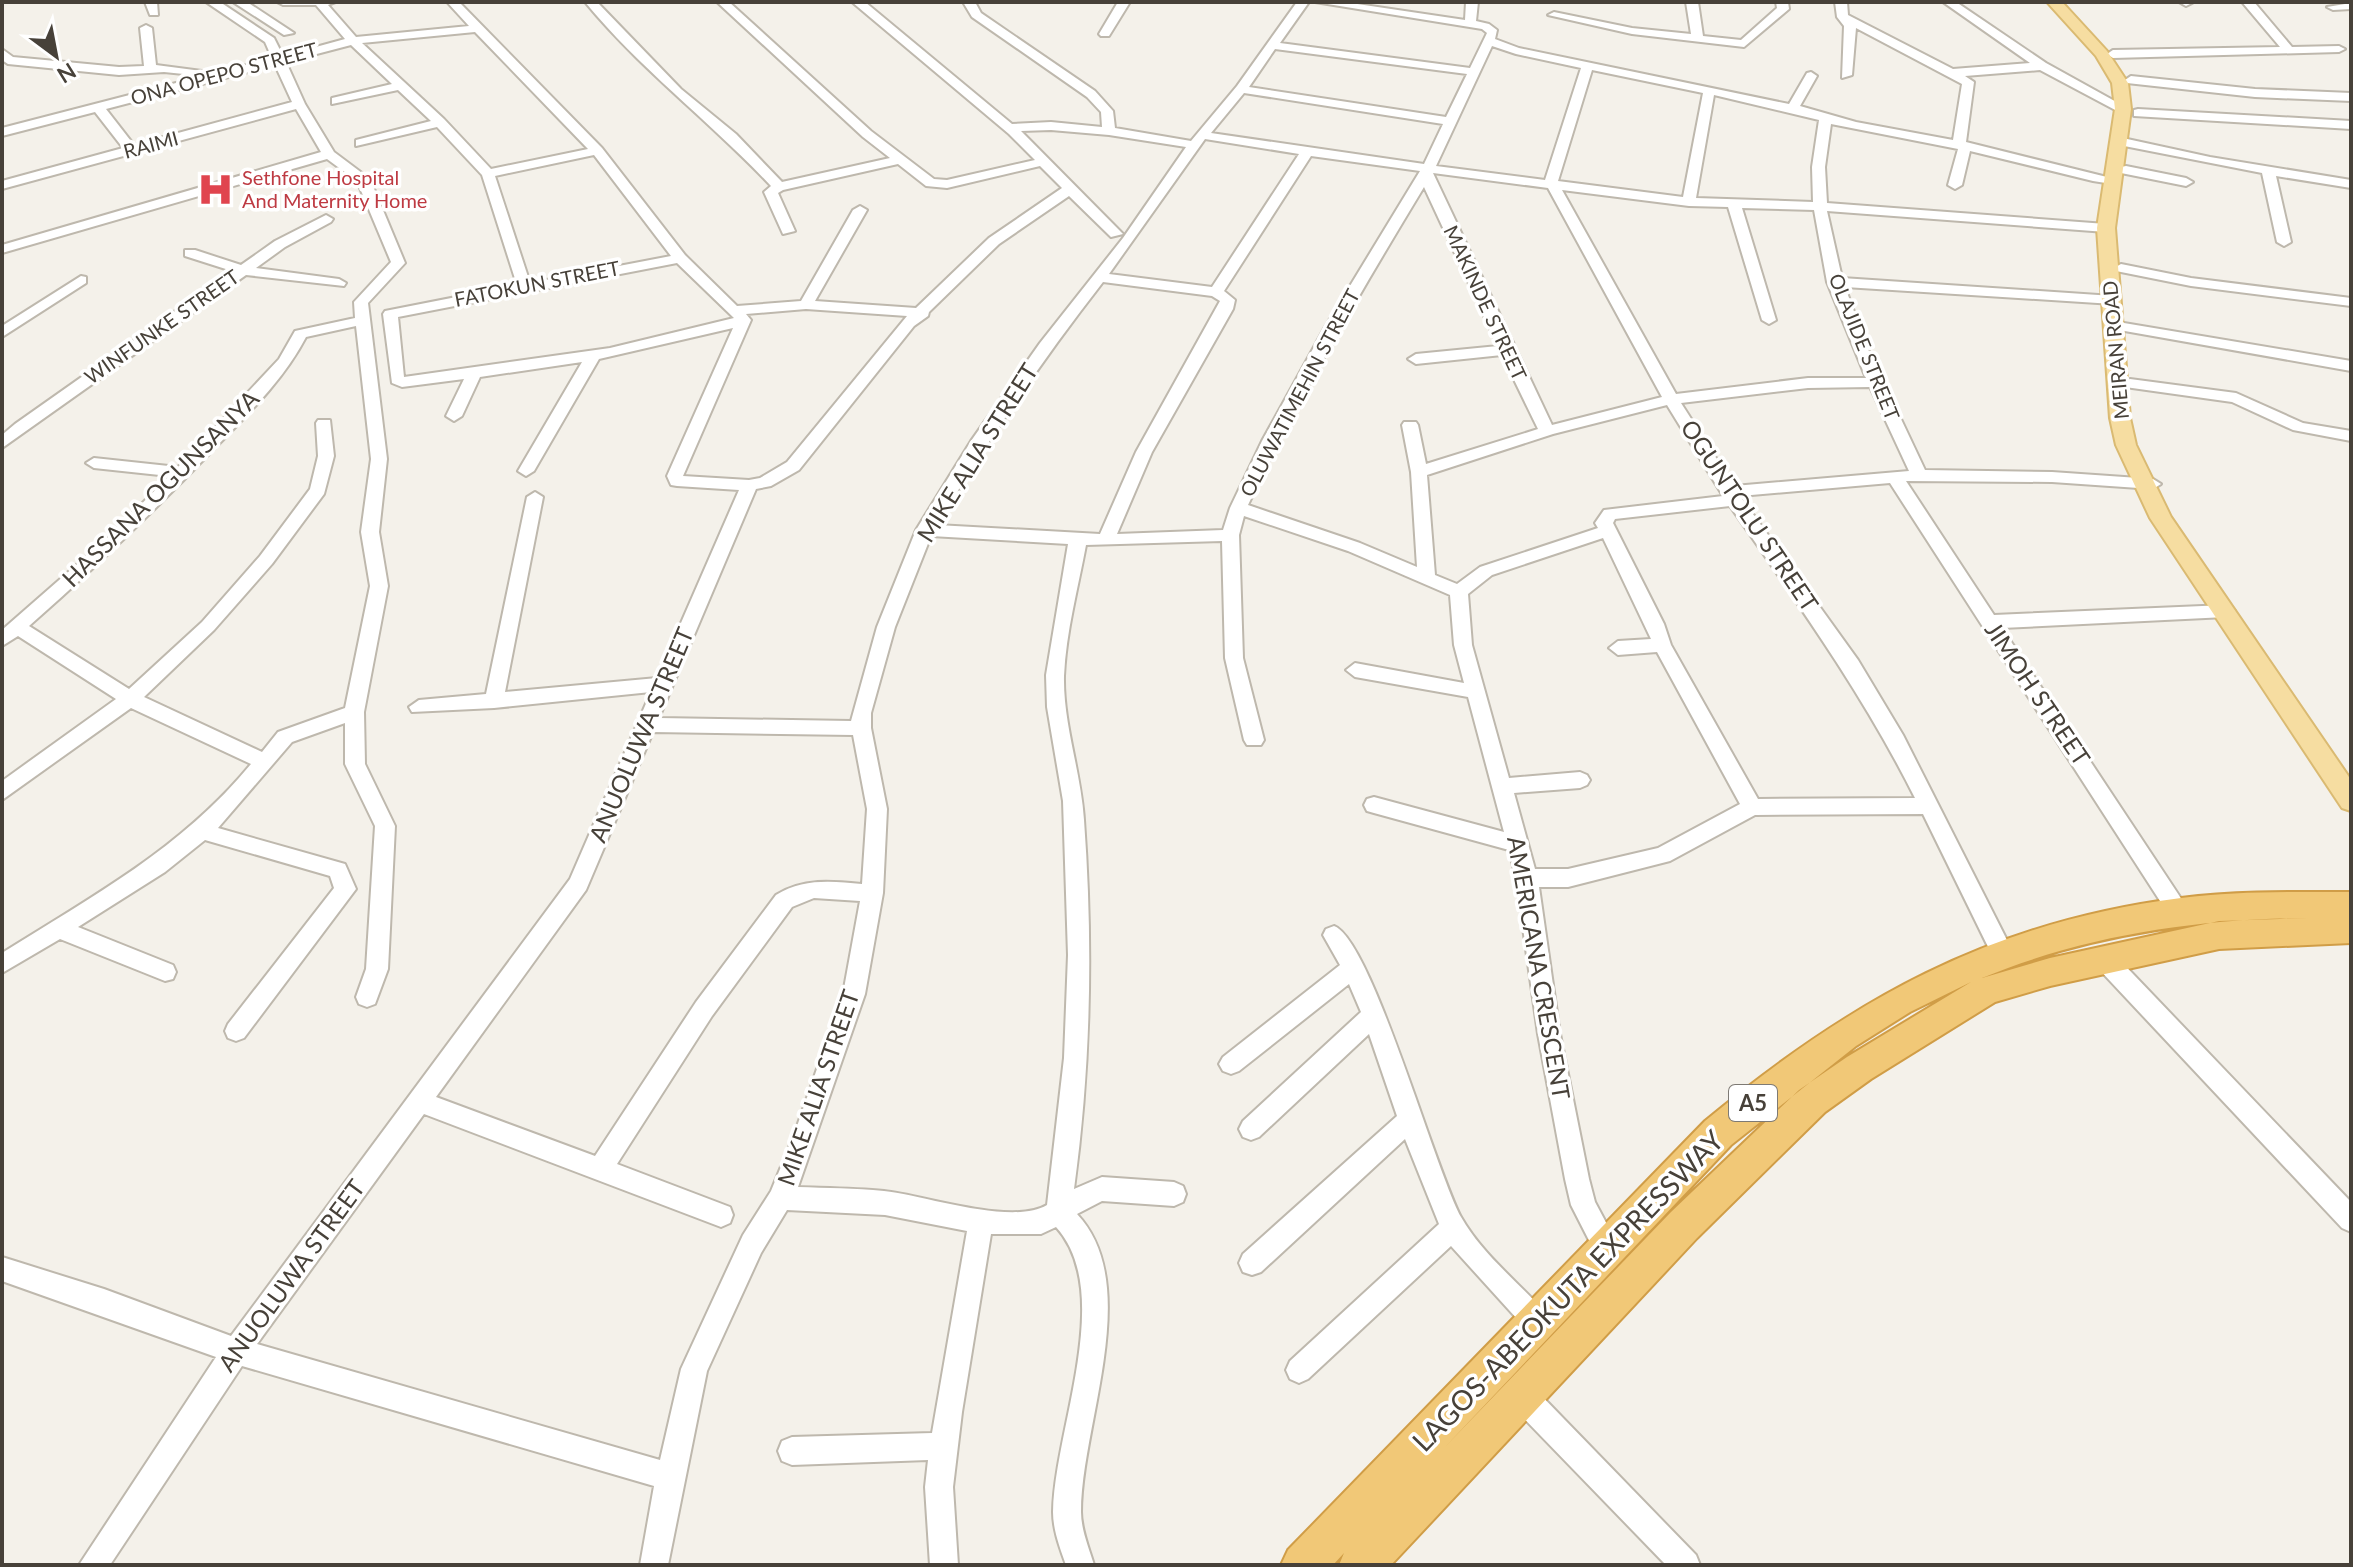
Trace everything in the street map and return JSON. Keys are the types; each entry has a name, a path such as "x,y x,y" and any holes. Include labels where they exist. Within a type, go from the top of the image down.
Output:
{"highway":[{"name":"LAGOS-ABEOKUTA EXPRESSWAY","path":"1303,1565 1718,1133 1785,1077 1840,1039 1926,988 2004,956 2079,933 2179,912 2256,905 2351,905"},
{"name":"LAGOS-ABEOKUTA EXPRESSWAY","path":"1361,1565 1684,1225 1812,1101 1911,1035 1985,991 2104,959 2219,935 2351,930"}],"main road":[{"name":"MEIRAN ROAD","path":"2054,2 2113,69 2131,111"},
{"name":"MEIRAN ROAD","path":"2065,2 2113,54 2131,80 2131,111 2106,228 2117,380 2133,446 2161,518 2351,801"},
{"name":"MEIRAN ROAD","path":"2119,175 2118,231 2133,446"},
{"name":"MEIRAN ROAD","path":"2148,483 2351,777"}],"street":[{"path":"212,2 270,40 285,58 299,104 329,154 363,179 398,263 361,302 379,459 370,532 379,586 354,712 355,764 385,826 377,969 367,997"},
{"path":"239,2 288,33"},
{"path":"251,9 283,3 331,2"},
{"path":"453,2 597,151 680,258 741,315"},
{"path":"591,2 677,92 732,137 779,187"},
{"path":"723,2 898,160 931,183 947,184 1041,162"},
{"path":"858,2 980,107 1013,128 1041,162 1116,234"},
{"path":"969,2 976,15 1091,94 1107,111 1109,131"},
{"path":"1105,34 1124,2"},
{"name":"MIKE ALIA STREET","path":"654,1565 694,1369 752,1244 781,1198 854,994 872,893 877,809 861,728 861,713 886,627 925,530 987,429 1045,346 1128,241 1198,140 1241,89 1303,2"},
{"path":"1321,2 1489,28 1493,32 1489,41 1516,51 1793,108 1825,120 1962,145 2037,166 2186,182"},
{"path":"1470,24 1472,2"},
{"path":"1692,2 1698,40"},
{"path":"1554,15 1620,30 1736,44 1750,42 1783,9 1782,2"},
{"path":"1841,2 1843,17 1850,26 1846,75"},
{"path":"1949,2 2042,66 2131,111 2351,125"},
{"path":"2248,2 2288,49"},
{"path":"320,3 353,41 440,122 488,174 524,286"},
{"path":"2333,7 2351,6"},
{"path":"1843,17 1964,78 1969,89 1955,185"},
{"path":"146,28 150,68"},
{"name":"ONA OPEPO STREET","path":"2,132 353,41 479,28"},
{"name":"OLUWATIMEHIN STREET","path":"1254,740 1234,658 1230,535 1238,508 1270,441 1332,327 1426,171 1489,41"},
{"path":"1272,45 1476,72"},
{"path":"2113,54 2339,49"},
{"path":"4,58 119,71 150,68 223,76"},
{"path":"1951,73 2042,66"},
{"path":"1551,182 1587,67"},
{"path":"1793,108 1811,76"},
{"path":"2131,80 2255,93 2351,97"},
{"path":"336,101 399,86"},
{"path":"1241,89 1452,122"},
{"path":"1689,202 1709,91"},
{"name":"RAIMI","path":"2,185 299,104"},
{"path":"98,107 131,150"},
{"name":"OLAJIDE STREET","path":"1825,120 1818,206 1834,282 1875,382 1919,475"},
{"path":"360,143 440,122"},
{"path":"1013,128 1051,126 1308,150 1426,171 1551,182 1689,202 1818,206 2106,228"},
{"path":"2125,142 2351,184"},
{"path":"1216,292 1308,150"},
{"path":"488,174 597,151"},
{"path":"2,249 329,154"},
{"path":"788,231 771,192 779,187 898,160"},
{"name":"MAKINDE STREET","path":"1426,171 1504,350 1547,431"},
{"path":"2268,171 2284,242"},
{"name":"OGUNTOLU STREET","path":"1551,182 1671,399 1732,496 1851,665 1896,740 2004,956"},
{"path":"741,315 675,476 677,481 749,485 765,482 793,466 909,323 923,313 994,241 1070,189"},
{"path":"1734,205 1769,320"},
{"path":"806,305 860,210"},
{"name":"WINFUNKE STREET","path":"2,443 242,270 309,226 326,219"},
{"path":"190,253 242,270 339,283"},
{"name":"FATOKUN STREET","path":"474,373 402,382 397,380 388,317 394,311 680,258"},
{"path":"2121,268 2191,282 2351,302"},
{"path":"1099,277 1216,292 1228,300 1226,309 1140,459 1106,540"},
{"path":"2,333 81,280"},
{"path":"1834,282 2113,300"},
{"path":"454,416 474,373 592,357 696,335 741,315 806,305 923,313"},
{"name":"HASSANA OGUNSANYA","path":"2,640 120,536 236,417 286,361 300,334 365,320"},
{"path":"2124,327 2351,366"},
{"path":"1416,359 1504,350"},
{"path":"526,471 592,357"},
{"path":"1419,472 1547,431 1671,399 1808,383 1875,382"},
{"path":"2130,384 2236,398 2299,427 2351,436"},
{"path":"2,792 130,699 208,626 266,560 318,490 326,456 324,423"},
{"path":"1410,425 1419,472 1427,580"},
{"path":"94,463 181,472"},
{"path":"1752,807 1662,645 1655,624 1606,531 1604,523 1610,514 1732,496 1919,475 2052,477 2148,483"},
{"name":"JIMOH STREET","path":"1895,477 1988,622 2077,750 2179,912"},
{"name":"ANUOLUWA STREET","path":"93,1565 236,1351 579,884 749,485"},
{"path":"494,701 535,497"},
{"path":"1238,508 1354,547 1459,592 1477,575 1606,531"},
{"path":"925,530 1106,540 1230,535"},
{"path":"1058,1211 1072,1104 1078,947 1073,798 1056,706 1055,674 1078,538"},
{"name":"AMERICANA CRESCENT","path":"1459,592 1463,645 1527,878 1549,1034 1577,1179 1583,1205 1606,1247"},
{"path":"1988,622 2226,611"},
{"path":"19,628 130,699 265,762"},
{"path":"1618,648 1662,645"},
{"path":"1355,670 1477,692"},
{"path":"419,707 664,684"},
{"path":"2,964 61,930 158,866 202,831 285,737 354,712"},
{"path":"646,725 861,728"},
{"path":"1504,786 1580,780"},
{"path":"1374,805 1517,844"},
{"path":"1527,878 1568,878 1663,855 1752,807 1931,806"},
{"path":"202,831 338,870 344,880 345,889 236,1031"},
{"path":"601,1168 704,1009 784,901 795,891 872,893"},
{"path":"61,930 165,972"},
{"path":"1334,935 1354,967 1375,1014 1410,1119 1453,1227 1537,1322"},
{"path":"2104,959 2351,1220"},
{"path":"1231,1064 1354,967"},
{"path":"1251,1129 1375,1014"},
{"path":"420,1102 721,1215"},
{"path":"1252,1263 1410,1119"},
{"path":"781,1198 885,1203 981,1222 1041,1222 1102,1189 1174,1194"},
{"path":"1058,1211 1073,1221 1084,1244 1091,1271 1096,1324 1073,1447 1067,1513 1080,1565"},
{"path":"944,1565 939,1487 981,1222"},
{"path":"1299,1370 1453,1227"},
{"path":"2,1269 104,1302 236,1351 670,1477"},
{"path":"1521,1395 1686,1565"},
{"path":"792,1451 944,1446"}],"place":[{"name":"Sethfone Hospital And Maternity Home","path":"216,190"}]}
